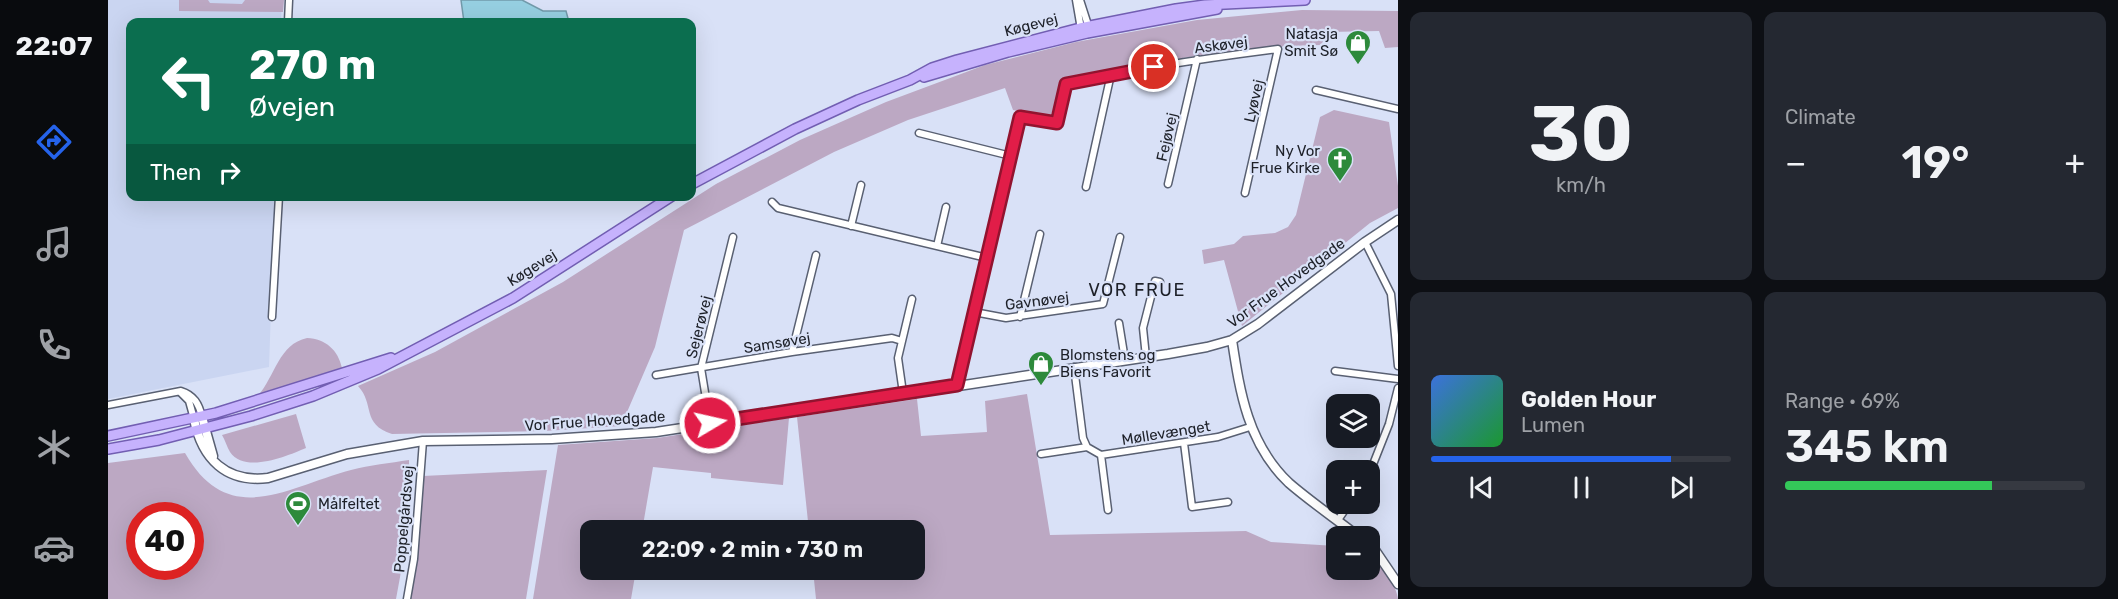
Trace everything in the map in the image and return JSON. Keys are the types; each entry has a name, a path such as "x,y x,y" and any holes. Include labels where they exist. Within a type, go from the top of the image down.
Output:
{"main road":[{"name":"Køgevej","path":"696,182 795,129 858,100 910,80 1085,29 1205,12 1235,4 1305,0"},
{"name":"Køgevej","path":"108,449 200,430 251,416 313,396 378,369 477,319 513,298 664,201"},
{"name":"Køgevej","path":"108,436 198,418 376,362 402,356"}],"street":[{"path":"288,18 289,0"},
{"path":"1078,0 1085,29"},
{"name":"Askøvej","path":"1011,156 1020,117 1057,123 1066,84 1197,59 1278,50"},
{"name":"Lyøvej","path":"1245,193 1278,50"},
{"name":"Fejøvej","path":"1168,184 1197,59"},
{"path":"1086,187 1111,74"},
{"path":"1316,90 1398,109"},
{"path":"919,133 1011,156 957,385"},
{"path":"851,226 861,185"},
{"path":"272,316 279,201"},
{"path":"772,202 778,208 987,258"},
{"path":"937,246 946,207"},
{"name":"Vor Frue Hovedgade","path":"198,418 200,430 215,462 234,476 257,480 347,454 423,441 552,439 656,432 1207,347 1232,340 1258,324 1365,242 1398,220"},
{"path":"1020,317 1040,234"},
{"name":"Sejerøvej","path":"710,423 701,368 733,237"},
{"name":"Gavnøvej","path":"974,312 997,317 1020,317 1103,304 1120,237"},
{"path":"1365,242 1391,294 1398,366"},
{"path":"792,352 816,255"},
{"path":"1146,357 1143,328 1155,281 1160,282"},
{"path":"903,393 898,358 912,299"},
{"path":"1119,322 1125,360"},
{"name":"Samsøvej","path":"656,375 892,338 902,341"},
{"path":"1232,340 1241,396 1250,427 1260,447 1282,476 1345,526"},
{"path":"1074,367 1083,438 1087,447 1101,455 1108,510"},
{"path":"1335,371 1398,379"},
{"path":"1375,460 1389,424 1398,388"},
{"path":"108,405 173,391 180,393 189,401 198,418"},
{"name":"Møllevænget","path":"1101,455 1218,437 1250,427"},
{"name":"Poppelgårdsvej","path":"407,599 414,559 423,441"},
{"path":"1184,443 1192,507 1228,502"},
{"path":"1041,454 1087,447"},
{"path":"1338,520 1342,514"},
{"path":"1380,558 1398,584"}],"shaded area":[{"path":"108,0 282,0 281,18 126,18 126,201 275,201 269,367 108,399"},
{"path":"179,0 208,0 210,3 242,4 245,0 284,0 283,12 179,11"},
{"path":"461,0 522,0 543,11 566,11 568,18 463,18"},
{"path":"1302,10 1398,11 1398,47 1385,48 1379,31 1328,32 1321,45 1224,52 1160,61 1065,79 1050,117 1013,110 1005,88 908,120 834,152 684,230 655,347 621,426 544,431 392,434 382,430 372,419 366,400 358,386 435,352 563,282 689,201 696,201 696,197 716,184 800,140 886,102 985,65 1076,42 1197,20"},
{"path":"1334,110 1389,122 1398,186 1398,208 1370,223 1242,326 1224,260 1204,264 1202,250 1234,244 1243,236 1275,233 1288,227 1296,215 1320,117"},
{"path":"307,338 320,341 330,347 338,356 342,368 258,396 284,354 298,341"},
{"path":"1027,394 1050,535 1246,531 1271,542 1326,545 1326,580 1380,580 1380,566 1391,581 1398,599 816,599 814,580 925,580 925,520 808,520 797,417 917,399 921,436 987,432 985,401"},
{"path":"296,414 306,448 278,459 256,463 246,462 230,452 222,435"},
{"path":"789,418 783,485 711,478 711,473 653,467 644,520 580,520 580,580 634,580 631,599 533,599 558,445 657,438"},
{"name":"Målfeltet","path":"185,453 202,477 220,491 240,497 260,497 351,470 409,460 406,530 396,599 108,599 108,463"},
{"path":"547,470 526,599 410,599 417,559 423,476"}],"place":[{"name":"Natasja Smit Sø","path":"1358,66"},
{"name":"Ny Vor Frue Kirke","path":"1340,183"},
{"name":"Blomstens og Biens Favorit","path":"1041,387"},
{"name":"Målfeltet","path":"298,527"}],"district":[{"name":"VOR FRUE","path":"1137,290"}],"route":[{"path":"710,423 957,385 1020,117 1057,123 1066,84 1154,67"}]}
